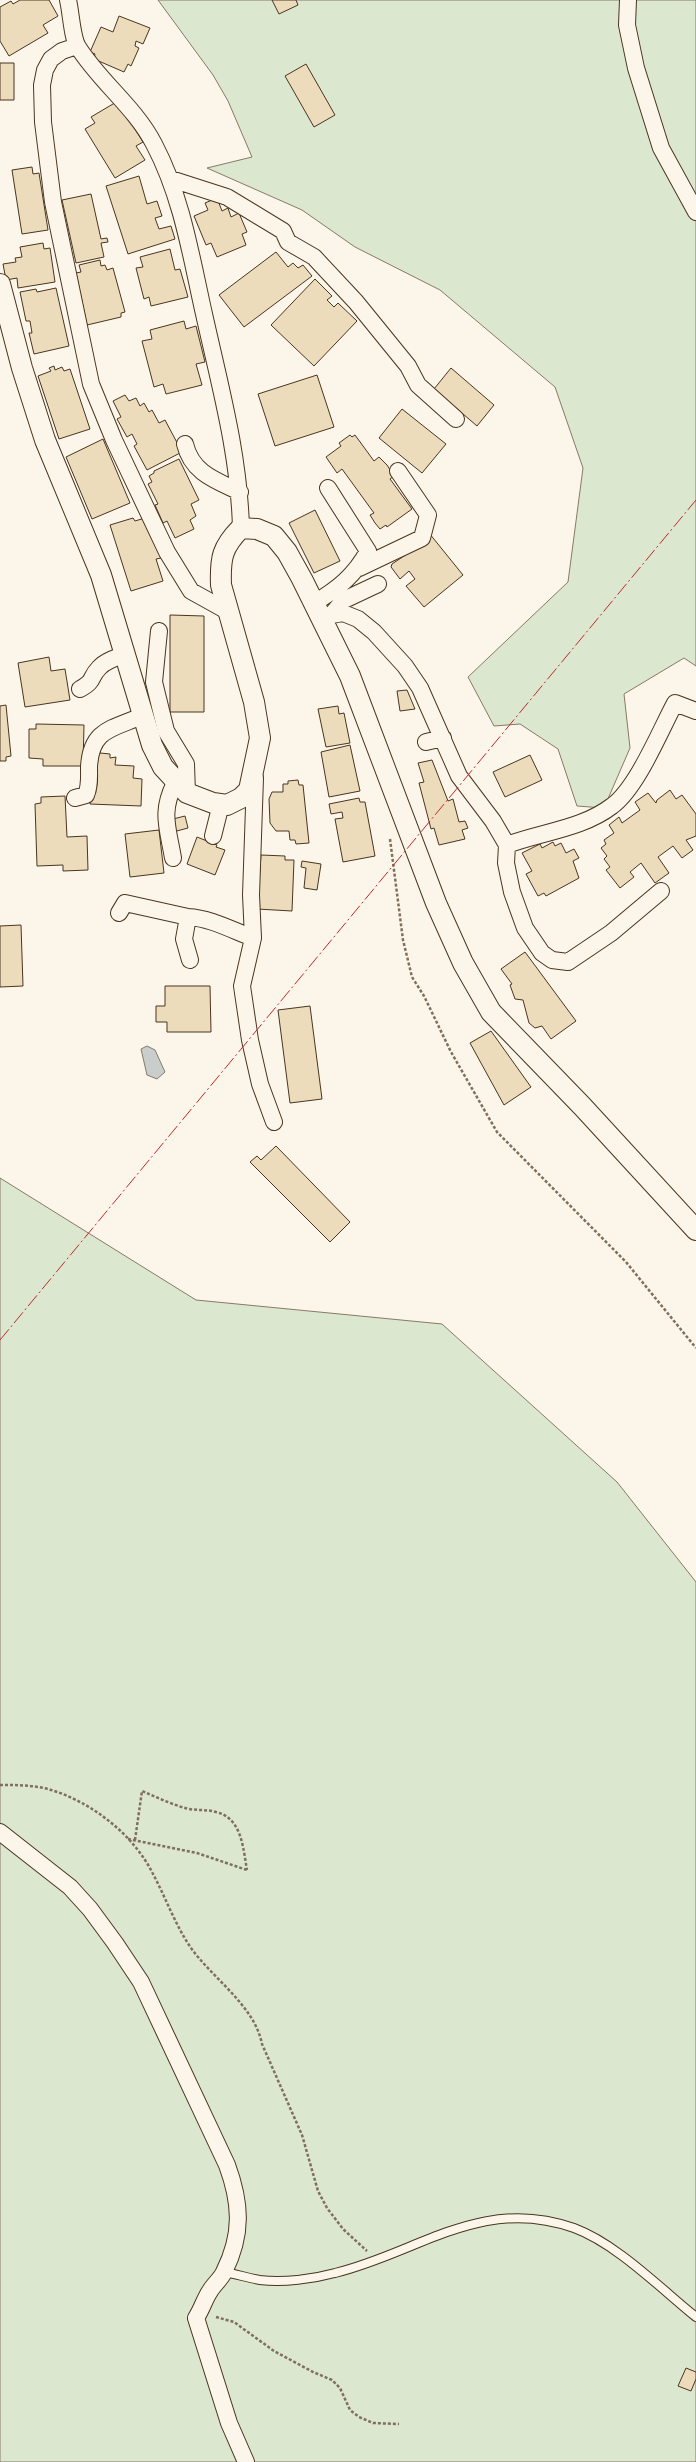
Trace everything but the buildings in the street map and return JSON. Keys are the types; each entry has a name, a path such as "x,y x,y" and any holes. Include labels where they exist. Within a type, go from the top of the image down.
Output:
{"street":[{"path":"0,284 22,368 45,440 101,575 142,716 163,767 181,788 227,805 241,798 249,790 256,763 260,738 258,720 221,585 220,567 227,542 241,528 240,492 232,435 190,246 171,179 153,143 134,115 77,46 68,0"},
{"path":"628,0 629,33 636,68 661,148 696,212"},
{"path":"77,46 56,55 45,70 42,85 43,122 53,202 91,384 114,440 167,552 191,591 228,611"},
{"path":"171,179 227,197 283,231 288,242 314,256 334,276 408,366 418,385 456,419"},
{"path":"185,444 187,454 197,469 240,492"},
{"path":"322,611 336,590 359,568 422,538 428,515 398,471"},
{"path":"328,488 368,551 359,568"},
{"path":"241,528 257,529 274,536 287,552 322,611 350,676 406,828 452,940 491,1012 582,1106 696,1230"},
{"path":"322,611 378,584"},
{"path":"322,611 343,612 358,619 392,650 420,688 459,776 493,821 507,845 506,863 512,892 526,928 542,953 556,962 568,962 616,929 661,891"},
{"path":"159,631 154,682 166,731 186,764 181,788 168,797 165,823 174,858"},
{"path":"80,689 91,682 98,668 111,659 124,655"},
{"path":"507,845 531,836 553,832 612,806 632,786 675,703 696,711"},
{"path":"75,798 86,795 90,787 90,755 94,741 105,730 142,716"},
{"path":"426,742 443,738"},
{"path":"256,763 251,895 253,938 242,986 243,1003 260,1084 274,1122"},
{"path":"213,836 221,804"},
{"path":"119,913 125,903 188,918 204,920 253,938"},
{"path":"188,918 184,939 190,960"},
{"path":"0,1832 70,1887 90,1909 141,1982 212,2129 237,2193 239,2208 238,2226 224,2272 209,2291 204,2305 196,2318 229,2424 246,2462"}],"lane":[{"path":"224,2272 261,2280 302,2279 334,2274 376,2259 450,2229 479,2222 530,2218 554,2222 575,2229 599,2241 696,2317"}],"path":[{"path":"406,828 390,838 403,940 412,977 424,996 451,1052 497,1132 626,1262 696,1348"},
{"path":"0,1785 28,1786 48,1789 72,1798 108,1820 141,1854 152,1872 163,1898 190,1946 227,1988 259,2030 262,2044 302,2135 318,2191 327,2208 344,2229 376,2259"},
{"path":"128,1839 197,1853 247,1870 243,1844 237,1826 228,1816 217,1812 186,1808 142,1791 135,1840"},
{"path":"204,2305 208,2314 234,2322 274,2351 313,2372 332,2380 340,2388 350,2410 359,2417 373,2423 399,2424"}],"green space":[{"path":"158,0 696,0 696,666 684,658 624,694 630,748 604,808 577,806 558,749 520,724 494,726 468,677 568,582 583,468 555,387 440,290 355,247 302,210 207,168 252,157 228,101 213,75"},
{"path":"0,1178 196,1300 442,1324 617,1482 696,1582 696,2462 0,2462"}],"shaded area":[{"path":"147,1046 155,1050 165,1072 157,1079 147,1075 141,1049"}],"power":[{"path":"0,1340 696,500"}]}
